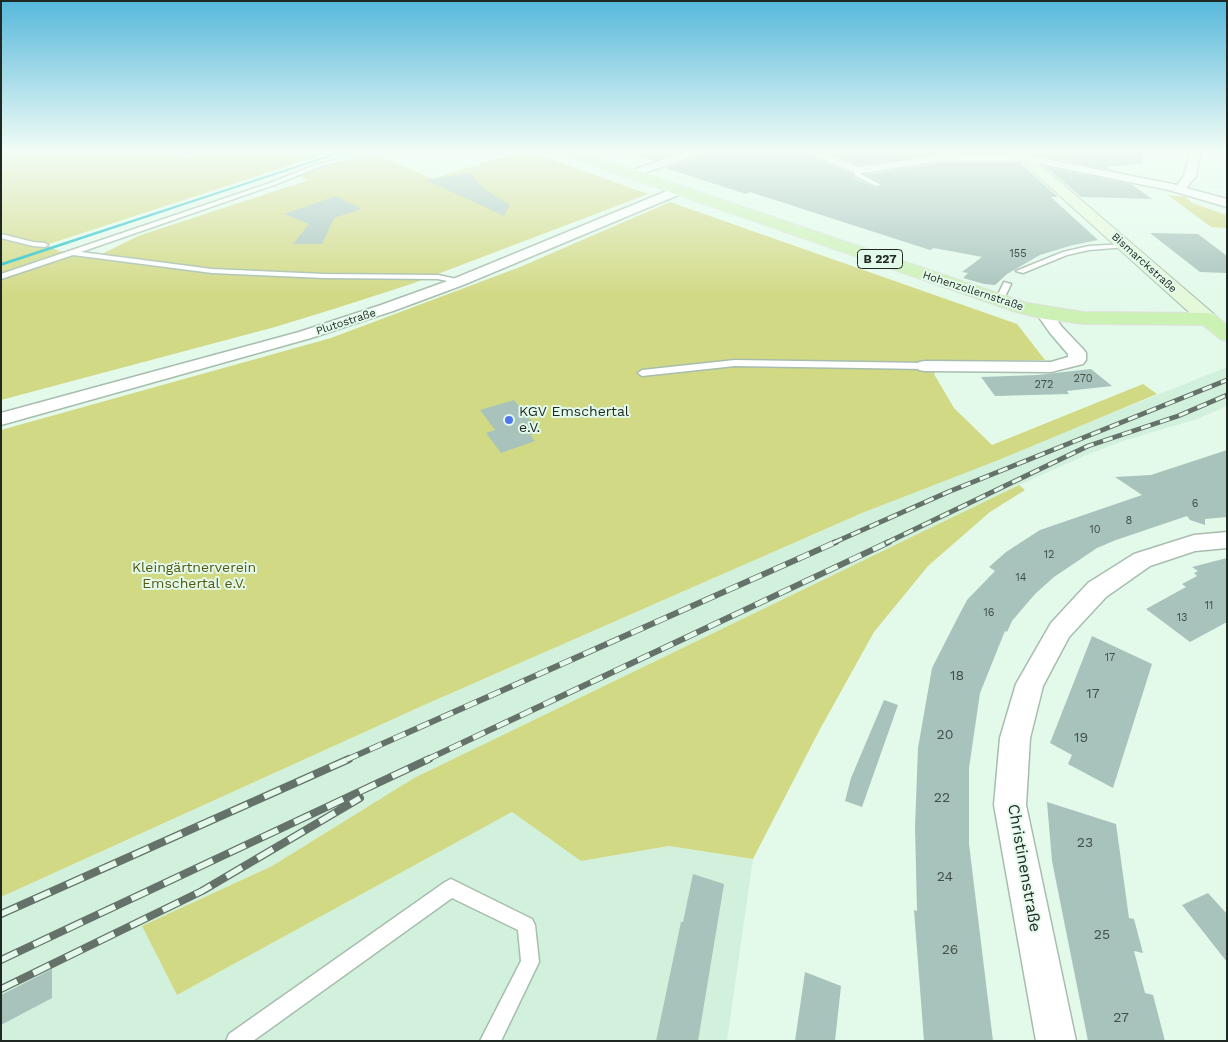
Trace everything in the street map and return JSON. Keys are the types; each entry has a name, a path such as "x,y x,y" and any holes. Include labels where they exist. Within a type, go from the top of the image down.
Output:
{"main road":[{"name":"Hohenzollernstraße","path":"704,199 1000,301 1044,313 1084,318 1208,319"},
{"name":"Bismarckstraße","path":"1071,199 1227,335"}],"street":[{"name":"Plutostraße","path":"1,419 305,335 458,282 658,199"},
{"path":"1212,199 1227,203"},
{"path":"925,366 1051,367 1068,364 1077,360 1077,353 1056,330 1044,313"},
{"name":"Christinenstraße","path":"1056,1041 1010,805 1015,738 1030,684 1060,630 1097,590 1142,560 1194,543 1227,540"}],"lane":[{"path":"1,277 230,199"},
{"path":"1,236 45,245"},
{"path":"1020,271 1065,253 1089,248 1125,246"},
{"path":"59,251 212,271 324,276 438,277 458,282"},
{"path":"1000,301 1007,284"},
{"path":"642,373 735,363 925,366"},
{"path":"236,1041 451,888 526,924 530,962 490,1041"}],"shaded area":[{"path":"1227,367 1227,406 1197,419 1126,440 1086,455 1019,485 414,778 272,866 143,926 177,995 512,812 581,861 669,846 753,859 727,1041 1,1041 1,897 422,706 862,513"}],"green space":[{"path":"1,199 188,199 46,245 59,251 102,254 138,236 252,199 636,199 414,283 340,307 275,327 1,400"},
{"path":"1173,199 1188,199 1192,203 1227,215 1227,228 1211,227"},
{"name":"Kleingärtnerverein Emschertal e.V.","path":"670,202 1017,324 1045,360 942,361 934,374 954,408 992,445 1143,384 1157,394 1001,459 862,513 422,706 1,897 1,430 331,338 520,267"},
{"path":"1019,485 1025,490 990,512 928,566 874,632 819,731 753,859 669,846 581,861 512,812 177,995 142,926 272,866 414,778"}],"building":[{"path":"328,199 341,199 362,209 334,218 322,244 293,244 309,224 284,214"},
{"path":"466,199 500,199 510,205 504,216"},
{"path":"771,199 1053,199 1098,240 1040,255 1007,274 995,285 963,278 968,273 962,272 982,257 934,248 930,250"},
{"path":"1150,233 1198,234 1227,256 1227,273 1200,272"},
{"path":"1091,369 1112,386 1067,391 1069,394 995,396 981,377 1037,375"},
{"name":"KGV Emschertal e.V.","path":"514,400 541,432 530,435 535,441 501,453 486,433 495,430 480,410"},
{"path":"1227,450 1227,517 1205,519 1205,525 1190,520 1187,516 1097,548 1054,577 1035,594 1012,621 1007,632 1005,631 980,693 969,768 969,844 993,1041 924,1041 914,910 917,911 915,827 918,748 932,668 957,619 967,600 995,571 989,567 1006,552 1040,530 1142,495 1115,477 1151,475"},
{"path":"1227,558 1227,622 1190,642 1146,609 1186,587 1182,584 1197,576 1194,573 1198,571 1192,567"},
{"path":"1092,636 1152,664 1113,788 1068,764 1072,755 1050,743"},
{"path":"884,700 898,705 862,807 845,801 851,778"},
{"path":"1047,802 1116,824 1129,918 1134,919 1143,953 1134,951 1145,993 1153,995 1165,1041 1088,1041 1052,861"},
{"path":"693,874 724,884 698,1041 656,1041 681,922 683,922"},
{"path":"1208,893 1227,914 1227,962 1182,905"},
{"path":"52,969 52,998 1,1025 1,995"},
{"path":"805,972 841,986 835,1041 795,1041"}],"waterway":[{"path":"1,265 201,199"}],"railway":[{"path":"833,543 948,492 1227,380"},
{"path":"886,543 1088,446 1178,416 1227,395"},
{"path":"346,760 836,542"},
{"path":"426,760 889,542"},
{"path":"1,914 349,759"},
{"path":"1,960 429,759"},
{"path":"1,989 202,891 360,798"}],"place":[{"name":"KGV Emschertal e.V.","path":"509,420"}]}
